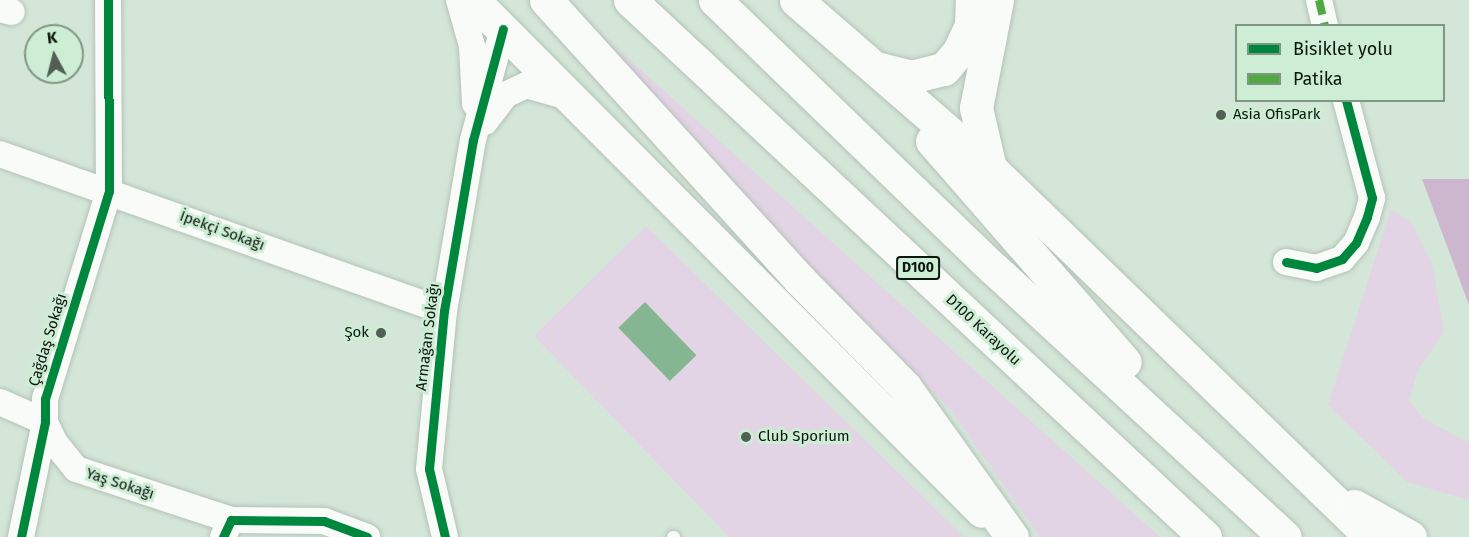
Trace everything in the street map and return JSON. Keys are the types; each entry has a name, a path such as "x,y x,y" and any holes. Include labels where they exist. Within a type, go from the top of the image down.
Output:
{"main road":[{"path":"473,0 1010,537"},
{"path":"546,0 799,279 905,387 1010,537"},
{"name":"D100 Karayolu","path":"630,0 1205,537"},
{"path":"715,0 993,268 1285,537"},
{"path":"787,0 941,150 1238,493"},
{"path":"796,0 990,168 1371,537"},
{"path":"876,68 911,76 944,69 959,51 971,25 972,0"},
{"path":"990,168 976,108 997,0"},
{"path":"1317,485 1410,537"}],"street":[{"name":"Çağdaş Sokağı","path":"21,537 45,422 45,399 110,191 111,32 108,0"},
{"path":"459,0 472,46 473,140"},
{"path":"1318,0 1324,24"},
{"path":"473,140 503,29"},
{"path":"473,140 504,95 526,85 547,88 571,99"},
{"path":"1286,262 1316,268 1342,259 1356,243 1367,217 1372,198 1347,102"},
{"name":"Armağan Sokağı","path":"445,537 429,469 444,311 473,140"},
{"name":"İpekçi Sokağı","path":"0,154 444,311"},
{"path":"0,402 45,422"},
{"name":"Yaş Sokağı","path":"45,422 55,443 76,469 227,529 324,521 367,537"}],"shaded area":[{"path":"563,0 1160,537 1040,537 949,408 761,221"},
{"path":"1422,179 1469,179 1469,305"},
{"path":"1391,209 1411,222 1432,264 1444,332 1418,370 1409,401 1423,418 1469,443 1469,500 1407,482 1328,405"},
{"name":"Club Sporium","path":"646,226 964,537 729,537 534,336"},
{"path":"645,302 696,355 670,381 618,328"}],"marked path":[{"path":"1319,0 1325,24"}],"cycle path":[{"path":"21,537 45,422 45,399 109,191 108,0"},
{"path":"445,537 429,469 444,311 473,140 503,29"},
{"path":"1286,262 1316,268 1342,259 1356,243 1367,217 1372,198 1347,102"},
{"path":"223,537 231,520 324,521 367,537"}],"place":[{"name":"Asia OfisPark","path":"1221,115"},
{"name":"Şok","path":"381,333"},
{"name":"Club Sporium","path":"746,437"}]}
